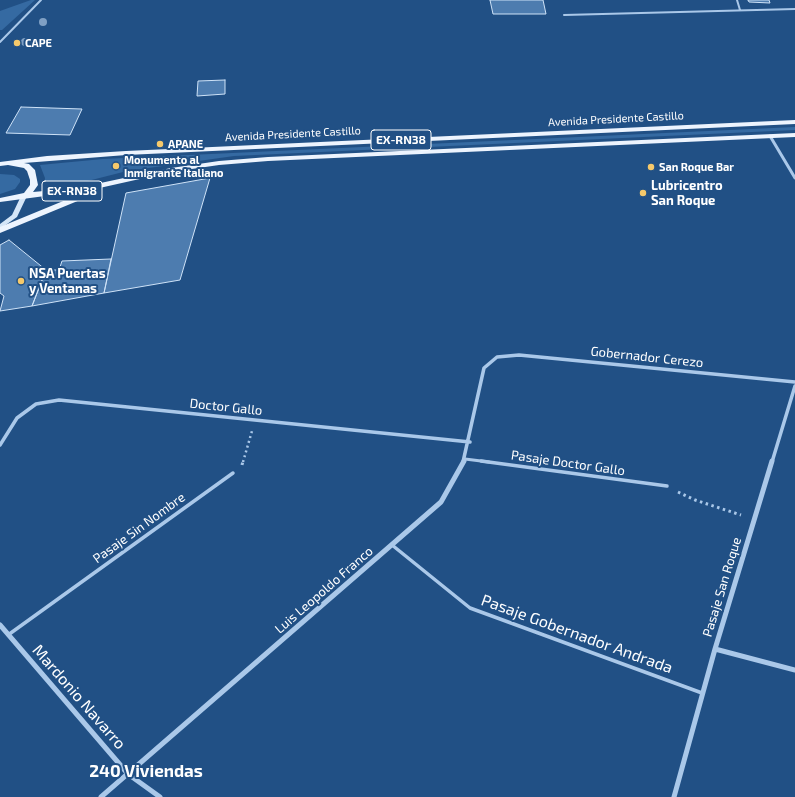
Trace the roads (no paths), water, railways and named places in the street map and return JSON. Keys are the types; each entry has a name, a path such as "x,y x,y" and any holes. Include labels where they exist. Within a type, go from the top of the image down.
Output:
{"main road":[{"name":"Avenida Presidente Castillo","path":"4,164 47,158 126,153 795,122"},
{"name":"Avenida Presidente Castillo","path":"0,200 55,193 171,170 218,163 268,159 795,135"},
{"path":"0,228 15,216 34,185 31,170 26,166 4,164"},
{"path":"0,228 116,182"}],"street":[{"path":"770,136 795,178"},
{"name":"Gobernador Cerezo","path":"497,357 519,354 795,382"},
{"name":"Luis Leopoldo Franco","path":"101,797 441,502 466,459 484,368 497,357"},
{"name":"Pasaje San Roque","path":"674,797 714,649 795,386"},
{"name":"Doctor Gallo","path":"0,445 18,418 36,404 59,400 470,442"},
{"name":"Mardonio Navarro","path":"0,625 128,774 160,797"},
{"path":"714,649 795,670"}],"lane":[{"path":"0,42 41,0"},
{"path":"737,0 740,10"},
{"path":"564,15 795,9"},
{"name":"Pasaje Doctor Gallo","path":"466,459 667,486"},
{"name":"Pasaje Sin Nombre","path":"8,634 233,473"},
{"name":"Pasaje Gobernador Andrada","path":"392,545 470,608 702,693"}],"place":[{"name":"CAPE","path":"17,43"},
{"name":"APANE","path":"160,144"},
{"name":"Monumento al Inmigrante Italiano","path":"116,166"},
{"name":"San Roque Bar","path":"651,167"},
{"name":"Lubricentro San Roque","path":"643,193"},
{"name":"NSA Puertas y Ventanas","path":"21,281"}],"district":[{"name":"240 Viviendas","path":"146,771"}]}
